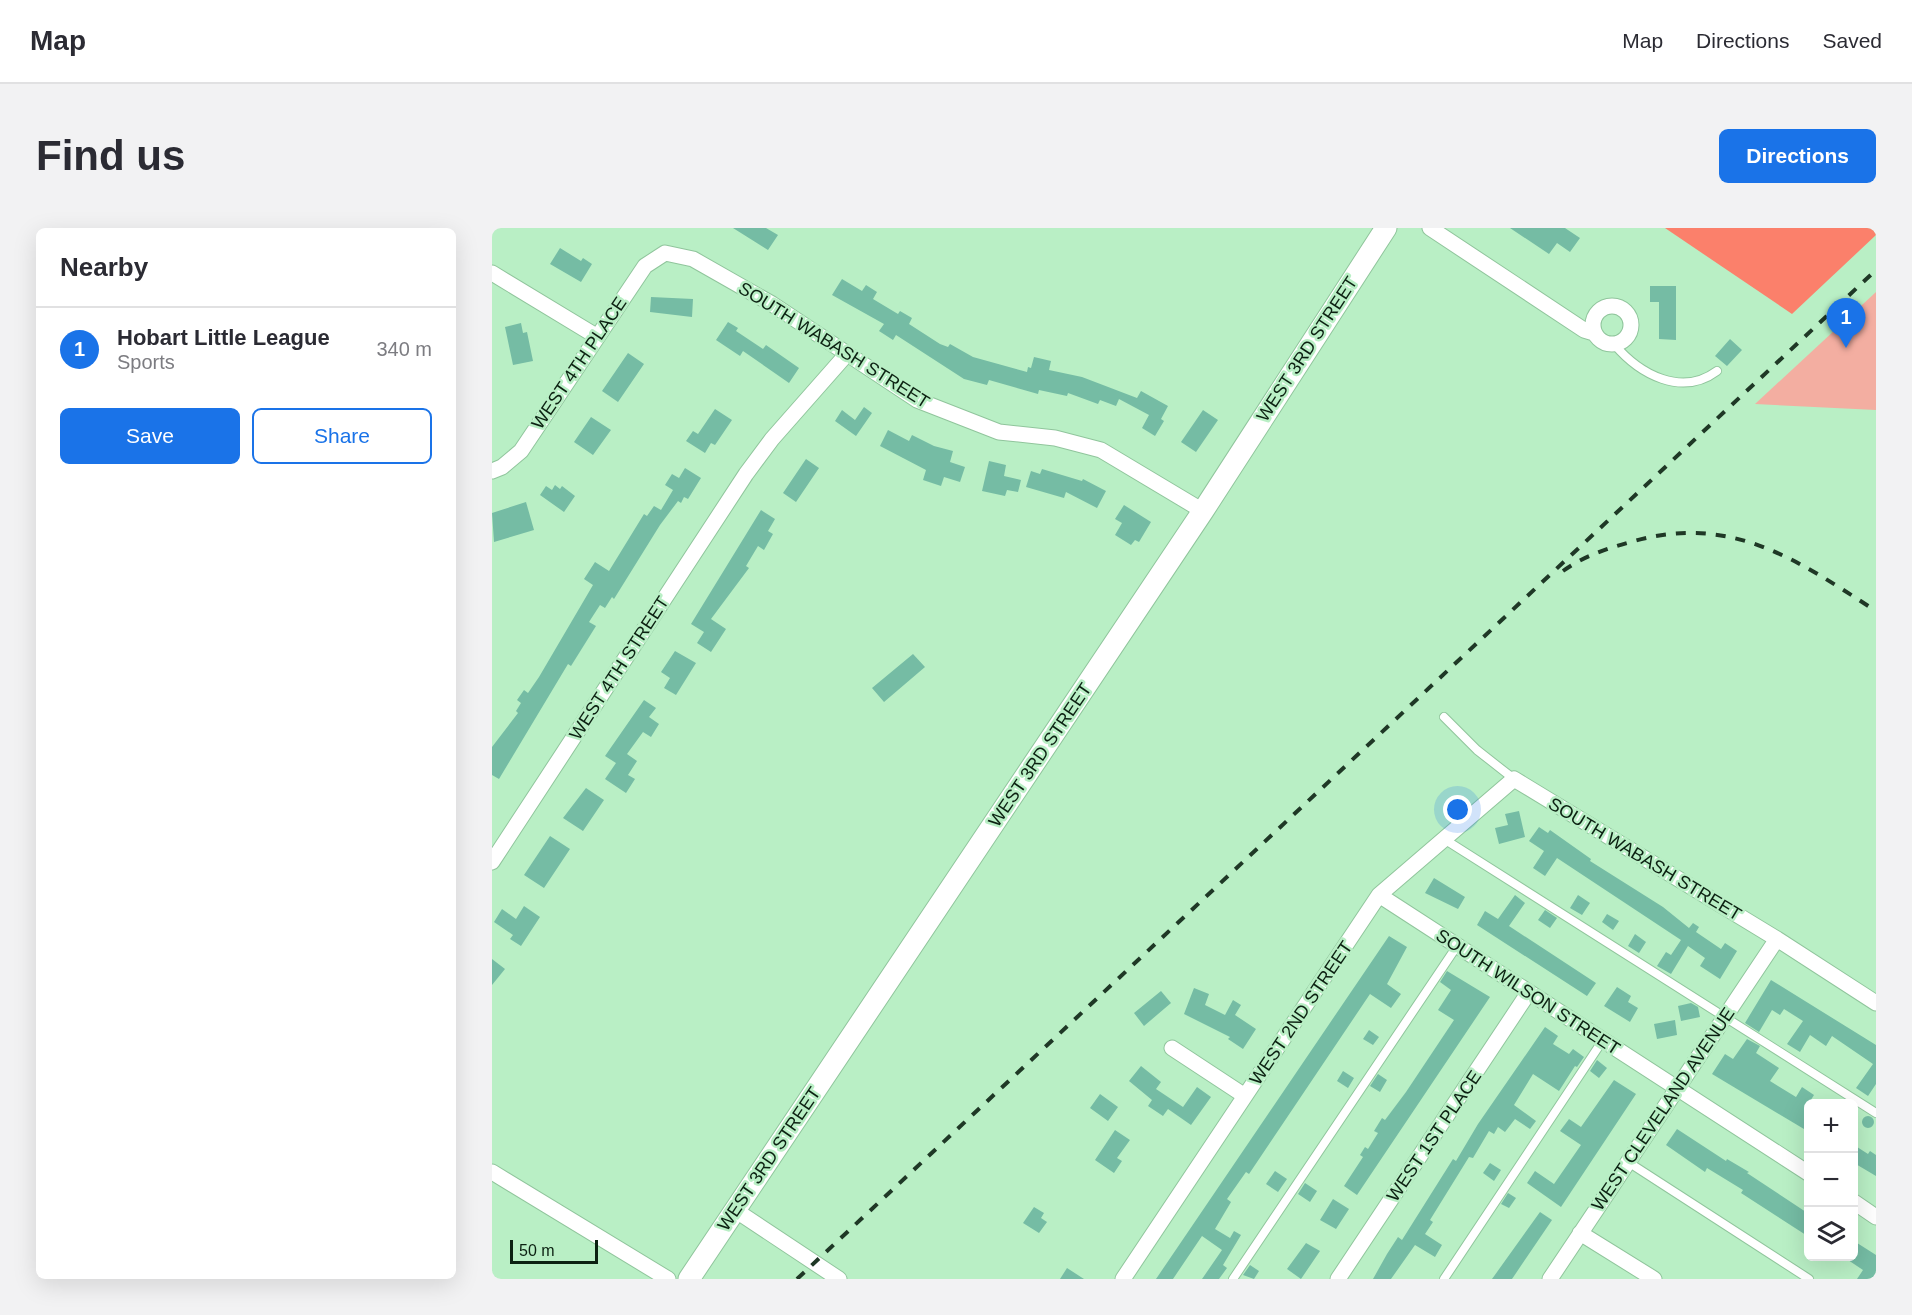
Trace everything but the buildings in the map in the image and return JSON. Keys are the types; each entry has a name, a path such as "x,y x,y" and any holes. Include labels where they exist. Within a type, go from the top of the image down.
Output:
{"street":[{"name":"WEST 3RD STREET","path":"689,1279 1203,512 1386,228"},
{"path":"1430,228 1584,330 1594,333 1602,342 1614,344 1625,339 1631,328 1629,316 1619,307 1606,307 1596,314 1594,333"},
{"name":"SOUTH WABASH STREET","path":"665,253 693,260 742,287 917,400 999,432 1055,438 1101,450 1203,512"},
{"name":"WEST 4TH PLACE","path":"492,471 502,467 521,451 645,266 665,253"},
{"path":"492,273 596,336"},
{"name":"WEST 4TH STREET","path":"492,862 746,474 772,439 846,355"},
{"name":"SOUTH WABASH STREET","path":"1514,779 1777,939 1876,1004"},
{"name":"WEST 2ND STREET","path":"1123,1279 1379,895 1514,779"},
{"name":"SOUTH WILSON STREET","path":"1379,895 1804,1170"},
{"name":"WEST CLEVELAND AVENUE","path":"1550,1279 1777,939"},
{"name":"WEST 1ST PLACE","path":"1338,1279 1529,992"},
{"path":"1172,1048 1245,1096"},
{"path":"493,1171 668,1279"},
{"path":"1858,1205 1876,1217"},
{"path":"735,1210 830,1277"},
{"path":"1580,1233 1654,1279"}],"lane":[{"path":"1614,344 1627,359 1676,383 1690,384 1704,381 1718,371"},
{"path":"1444,717 1477,750 1514,779"},
{"path":"1444,839 1876,1113"},
{"path":"1233,1279 1457,946"},
{"path":"1444,1279 1603,1040"},
{"path":"1628,1162 1809,1279"}],"shaded area":[{"path":"1665,228 1876,228 1876,235 1792,314"},
{"path":"1876,292 1876,410 1755,404"}],"railway":[{"path":"797,1279 1876,270"},
{"path":"1563,571 1589,556 1634,541 1670,534 1702,533 1733,538 1791,559 1876,611"}],"place":[{"name":"Hobart Little League","path":"1846,348"}]}
